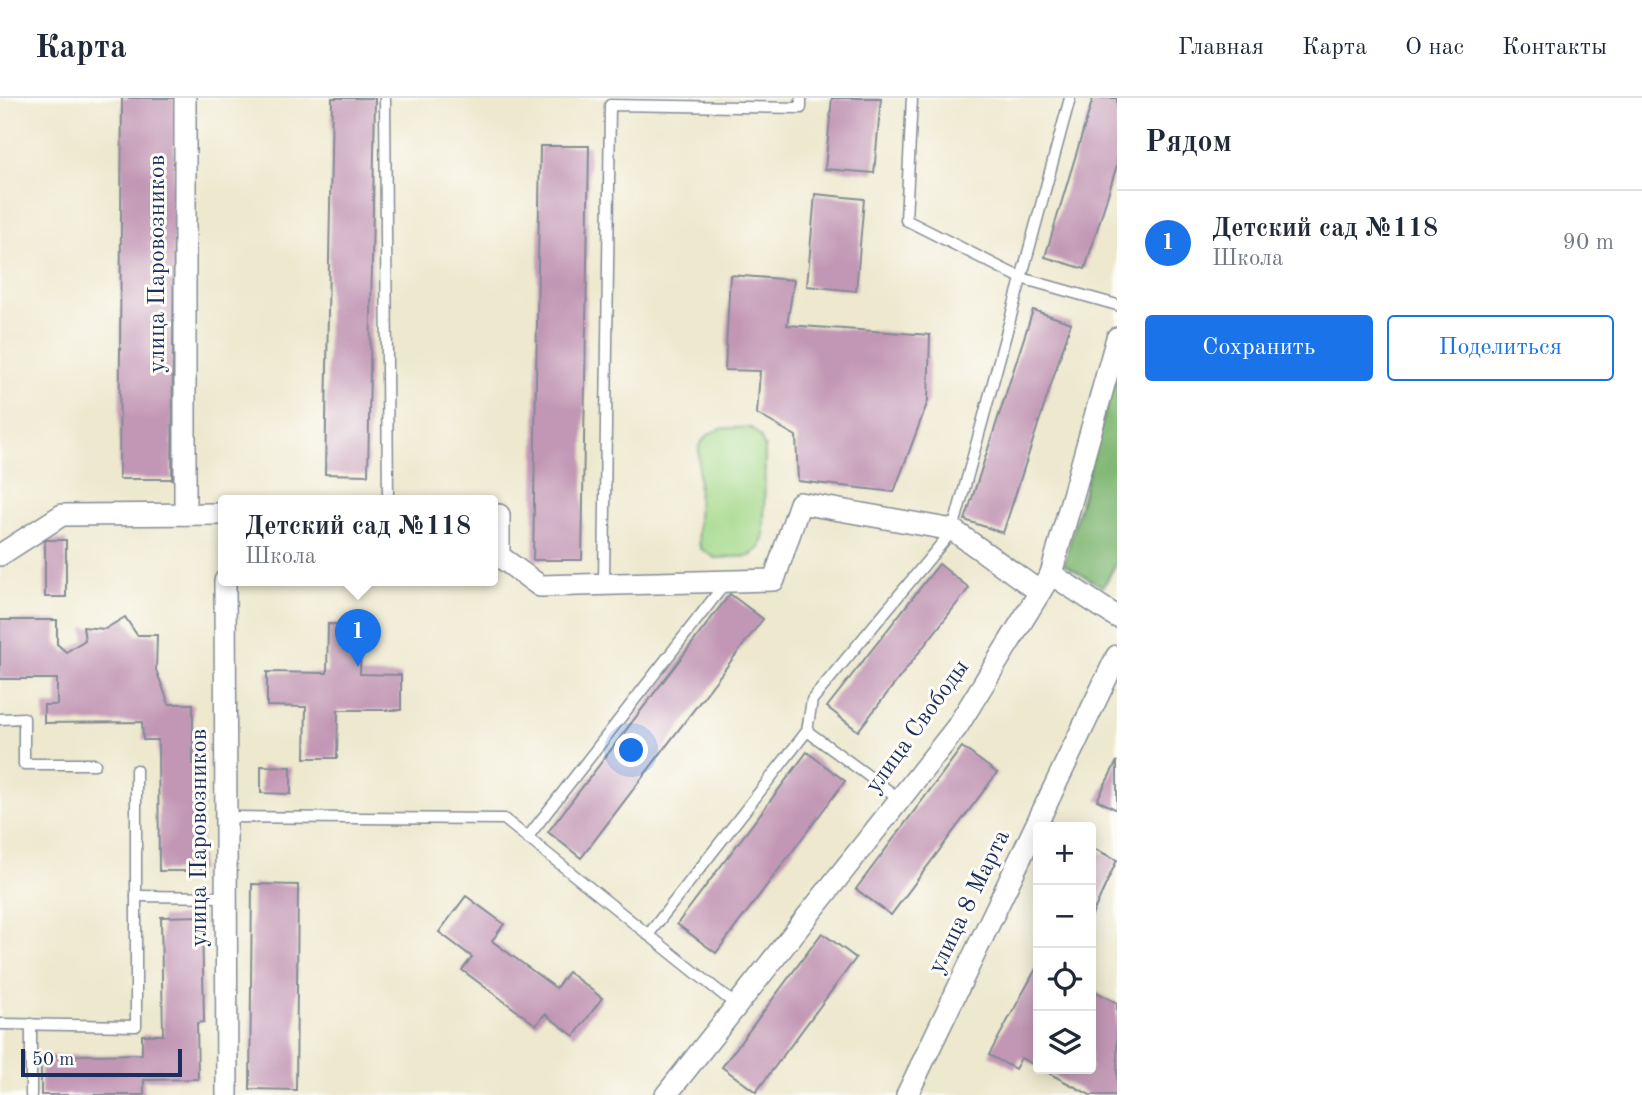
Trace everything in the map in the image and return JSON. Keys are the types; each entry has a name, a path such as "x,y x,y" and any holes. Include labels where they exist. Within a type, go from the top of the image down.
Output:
{"street":[{"name":"улица Паровозников","path":"185,98 185,514"},
{"name":"улица Свободы","path":"666,1095 957,727 1046,583 1117,338"},
{"path":"498,515 499,556 540,586 774,580 800,503 953,530 1046,583 1117,617"},
{"path":"0,555 62,515 218,514"},
{"name":"улица Паровозников","path":"225,586 227,1095"},
{"name":"улица 8 Марта","path":"908,1095 1117,656"}],"lane":[{"path":"385,98 388,495"},
{"path":"604,584 610,105 801,107 802,98"},
{"path":"912,98 906,220 1021,278 1117,305"},
{"path":"648,935 807,731 812,700 953,530 1070,98"},
{"path":"527,838 727,581"},
{"path":"0,719 24,718 24,764 95,764"},
{"path":"807,731 900,799"},
{"path":"0,1024 136,1026 136,770"},
{"path":"226,817 504,819 736,1006"},
{"path":"136,896 226,897"},
{"path":"31,1024 31,1095"}],"green space":[{"path":"1117,367 1117,562 1103,587 1064,564"},
{"path":"751,428 760,436 765,448 764,535 760,548 750,556 715,558 700,548 698,534 699,446 715,431"}],"building":[{"path":"122,98 175,98 172,479 119,479"},
{"path":"332,98 375,98 368,475 325,474"},
{"path":"832,98 881,98 874,173 825,169"},
{"path":"1093,98 1117,98 1117,165 1085,269 1045,257"},
{"path":"540,146 589,146 582,560 533,560"},
{"path":"815,194 864,199 856,291 807,286"},
{"path":"730,275 794,280 787,325 930,335 928,401 894,492 798,481 796,436 757,414 760,371 725,370"},
{"path":"1033,310 1071,323 1003,533 965,520"},
{"path":"45,540 66,540 66,597 45,597"},
{"path":"939,564 969,588 858,731 827,707"},
{"path":"730,594 763,619 581,858 548,832"},
{"path":"125,617 137,635 157,635 156,670 169,704 193,704 193,764 201,764 201,871 159,871 158,740 143,740 142,722 44,723 44,705 57,705 57,679 0,679 0,620 57,620 57,644 66,652 85,640 83,627 105,629"},
{"path":"328,624 361,625 360,674 401,675 401,710 338,710 337,758 305,758 306,707 267,706 267,672 327,673"},
{"path":"962,747 997,773 891,915 856,889"},
{"path":"807,752 845,781 716,953 677,924"},
{"path":"1117,761 1117,810 1097,800"},
{"path":"261,766 291,767 291,794 261,793"},
{"path":"1096,850 1117,860 1096,906"},
{"path":"252,884 298,885 296,1090 250,1089"},
{"path":"466,896 504,924 492,941 556,988 568,972 602,998 574,1036 545,1014 536,1025 462,970 472,957 439,932"},
{"path":"202,916 204,1022 197,1023 198,1079 144,1080 144,1095 41,1095 41,1056 142,1054 142,1035 163,1035 161,917"},
{"path":"822,933 856,958 756,1092 722,1067"},
{"path":"1033,974 1033,1064 1021,1058 1015,1069 989,1055"},
{"path":"1096,992 1117,1003 1117,1095 1090,1095 1050,1074 1096,1074"}],"place":[{"name":"Детский сад №118","path":"358,667"}]}
